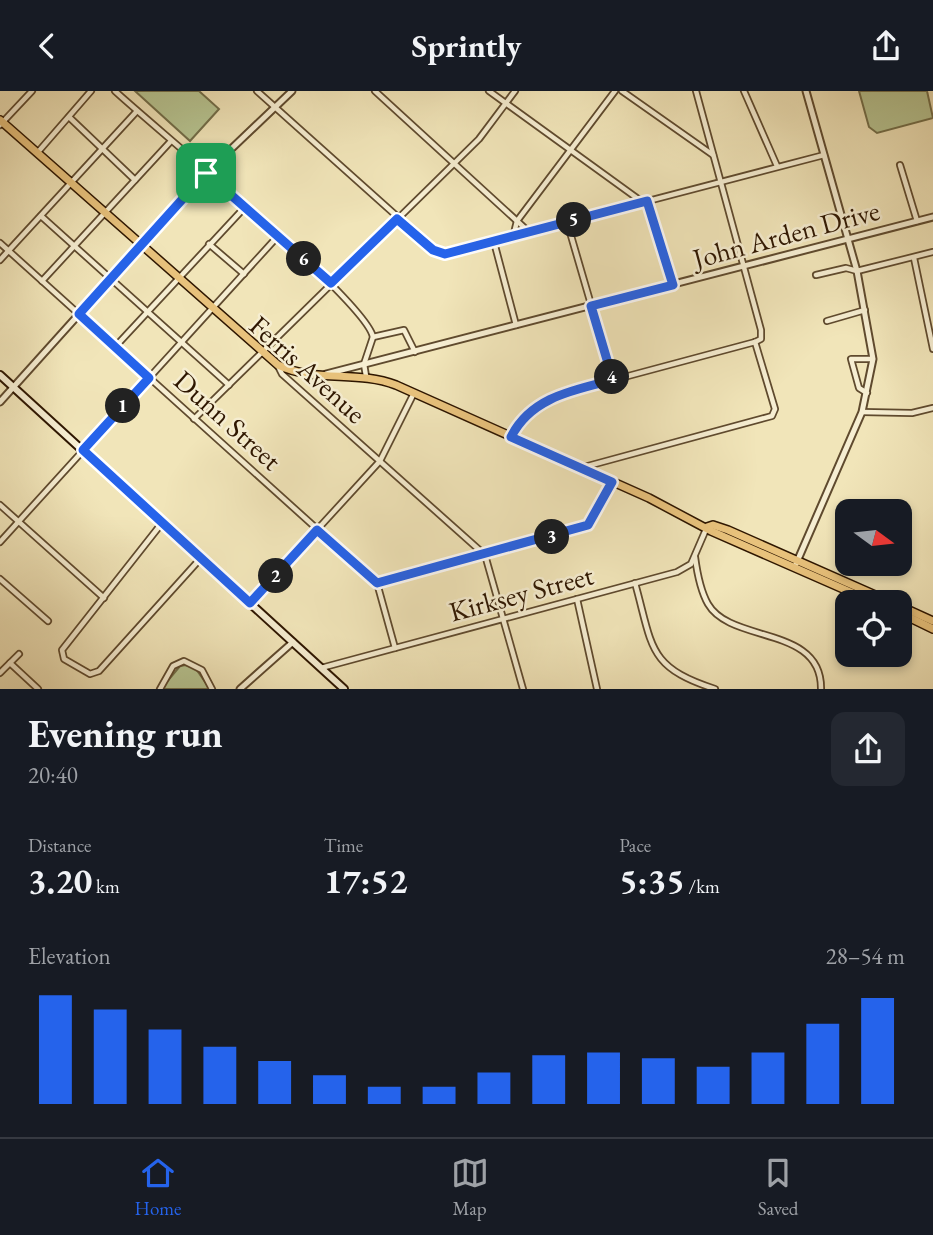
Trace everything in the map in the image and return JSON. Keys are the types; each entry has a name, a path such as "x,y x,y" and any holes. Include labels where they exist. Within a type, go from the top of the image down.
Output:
{"main road":[{"name":"Ferris Avenue","path":"1,122 38,152 261,353 278,365"},
{"path":"278,365 299,373 318,376 366,376 414,393 707,527 713,525 849,590"},
{"path":"0,375 344,689"},
{"path":"796,564 861,590"},
{"path":"912,611 933,621"},
{"path":"912,619 933,629"}],"street":[{"path":"1,122 32,91"},
{"path":"38,152 91,91"},
{"path":"115,91 331,283 368,323 373,337 364,364 366,376"},
{"path":"257,91 397,219 437,253 445,254 824,155"},
{"path":"0,402 206,173 292,91"},
{"path":"375,91 529,232"},
{"path":"489,91 644,201 673,285"},
{"path":"194,419 479,139 515,91"},
{"path":"513,237 517,221 615,91"},
{"path":"622,91 714,156"},
{"path":"511,437 523,418 547,401 761,339 761,330 696,91"},
{"path":"744,91 777,166"},
{"path":"796,564 862,412 868,394 873,359 857,271 806,91"},
{"path":"0,260 100,148 137,111"},
{"path":"69,117 135,180"},
{"path":"42,281 171,141"},
{"path":"900,165 917,221"},
{"path":"115,347 245,207"},
{"path":"41,216 229,385"},
{"name":"John Arden Drive","path":"318,376 933,216"},
{"path":"567,222 613,380"},
{"path":"0,542 278,236"},
{"path":"494,242 516,326"},
{"name":"Dunn Street","path":"0,243 377,583"},
{"path":"209,244 244,274"},
{"path":"816,275 846,268 857,271 933,252"},
{"path":"914,258 933,349"},
{"path":"827,321 866,309"},
{"path":"373,337 404,330 415,352"},
{"path":"581,468 758,421 775,413 755,342"},
{"path":"868,394 859,388 851,359 873,359"},
{"name":"Ferris Avenue","path":"278,365 280,373 485,555"},
{"path":"299,373 299,389"},
{"path":"250,603 380,461 414,393"},
{"path":"862,412 912,413 933,408"},
{"path":"395,648 377,583 584,527 595,517 612,482"},
{"path":"0,505 104,598"},
{"path":"162,523 62,653 71,665 90,674 103,668 201,558"},
{"path":"707,527 695,556 699,579 712,609 731,621 805,652 818,670 821,689"},
{"path":"485,555 523,689"},
{"name":"Kirksey Street","path":"320,668 686,569 695,556"},
{"path":"0,579 48,621"},
{"path":"635,583 653,647 660,661 682,677 715,689"},
{"path":"577,599 597,689"},
{"path":"240,689 293,642"},
{"path":"0,673 19,655"},
{"path":"160,689 173,666 184,661 202,670 212,689"},
{"path":"10,663 38,689"}],"green space":[{"path":"135,91 199,91 219,109 190,141"},
{"path":"859,91 927,91 933,118 877,133 869,127"},
{"path":"180,666 196,669 210,689 161,689"}],"route":[{"path":"206,173 331,283 397,219 433,250 445,254 647,201 673,285 591,306 613,380 561,394 540,404 523,418 511,437 612,482 596,515 588,525 377,583 317,530 250,603 162,523 83,450 149,378 79,314 206,173"}]}
